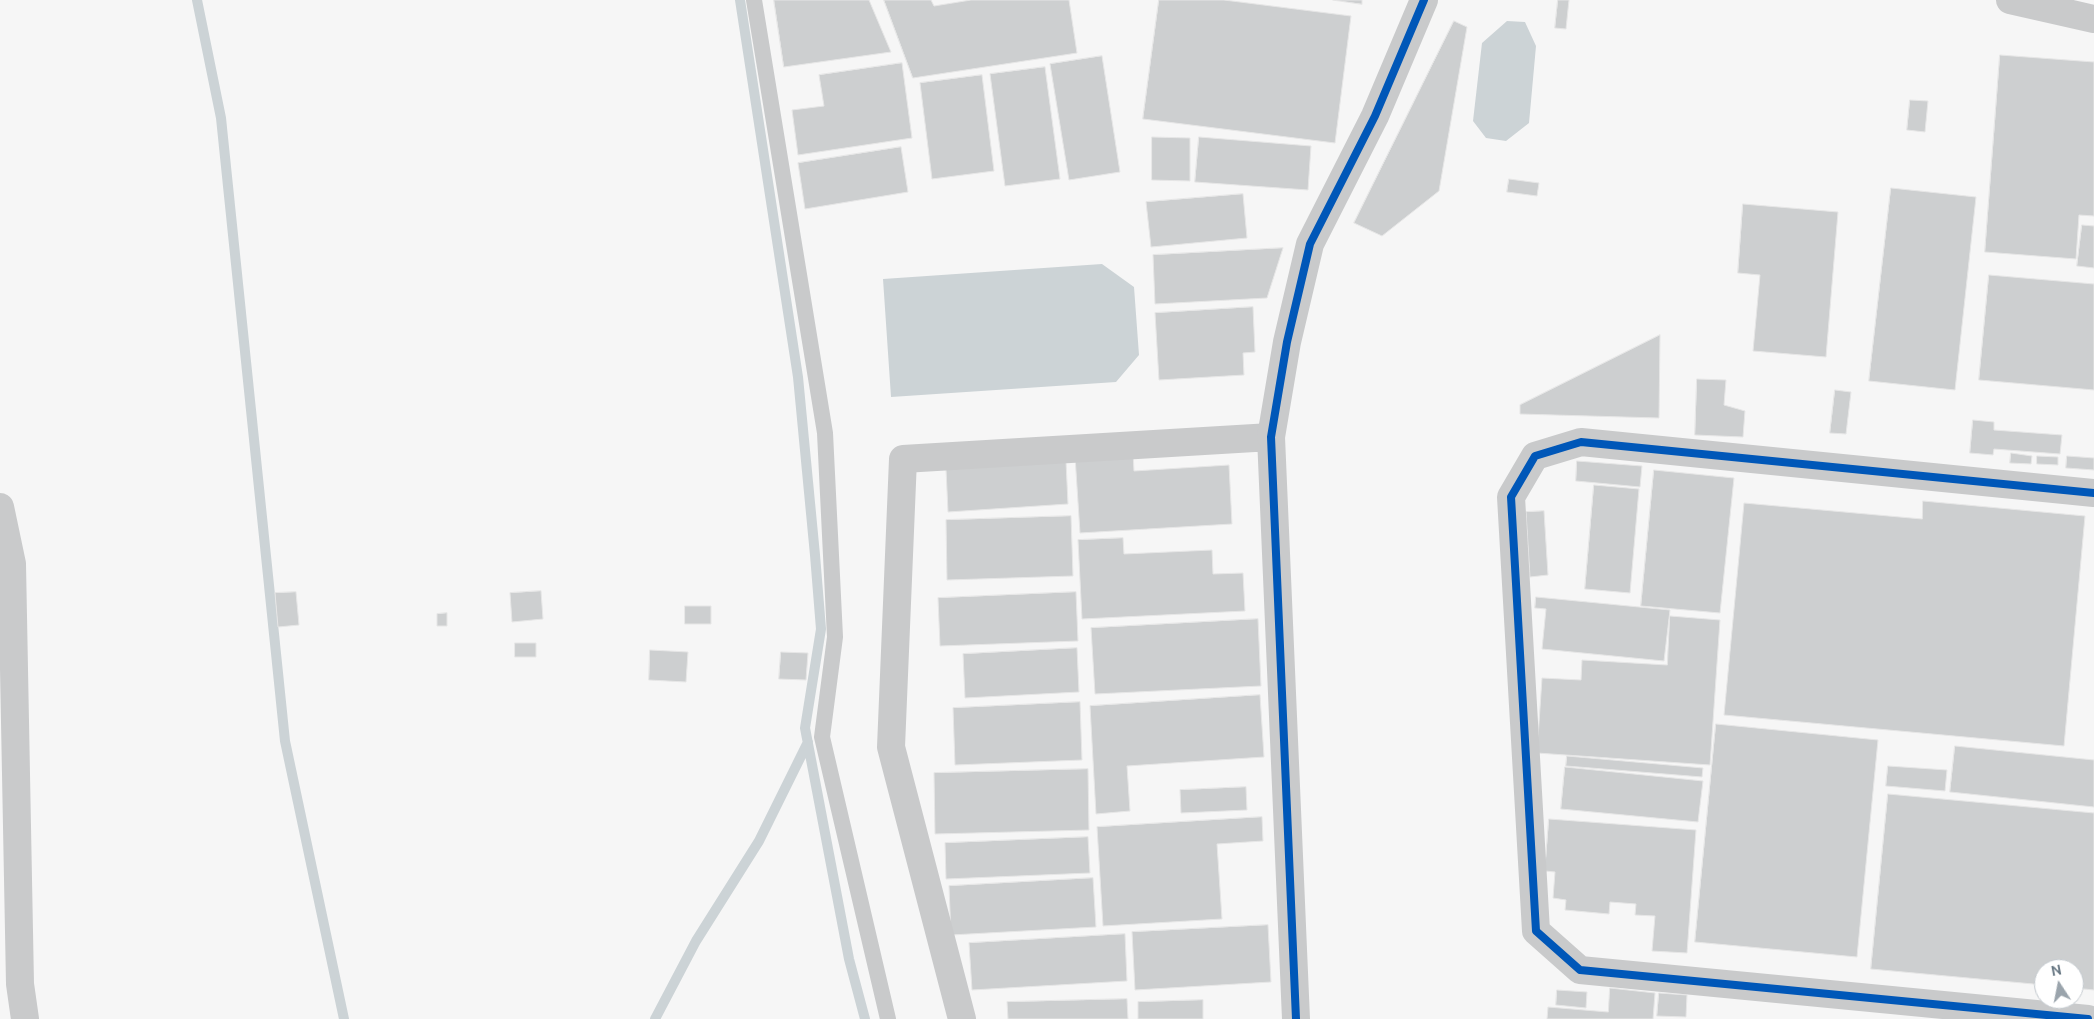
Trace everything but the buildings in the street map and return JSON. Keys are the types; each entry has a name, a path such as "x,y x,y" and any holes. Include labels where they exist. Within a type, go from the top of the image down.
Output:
{"street":[{"path":"1296,1019 1271,437 1287,342 1310,244 1375,116 1424,0"},
{"path":"2010,0 2094,19"},
{"path":"962,1019 891,747 903,459 1271,437"},
{"path":"2088,1019 1580,970 1536,931 1511,497 1535,456 1581,442 2094,493"},
{"path":"0,507 12,564 20,984 25,1019"}],"lane":[{"path":"754,0 825,433 835,637 822,737 888,1019"}],"shaded area":[{"path":"1507,21 1525,22 1536,46 1529,123 1506,141 1486,138 1473,121 1482,43"},
{"path":"1102,264 1134,287 1139,355 1116,382 891,397 883,279"}],"waterway":[{"path":"197,0 221,118 285,741 344,1019"},
{"path":"740,0 798,377 815,555 821,629 805,728 849,959 865,1019"},
{"path":"655,1019 696,941 759,841 808,742"}],"cycle path":[{"path":"1296,1019 1271,437 1287,342 1310,244 1375,116 1424,0"},
{"path":"2088,1019 1580,970 1536,931 1511,497 1535,456 1581,442 2094,493"}]}
